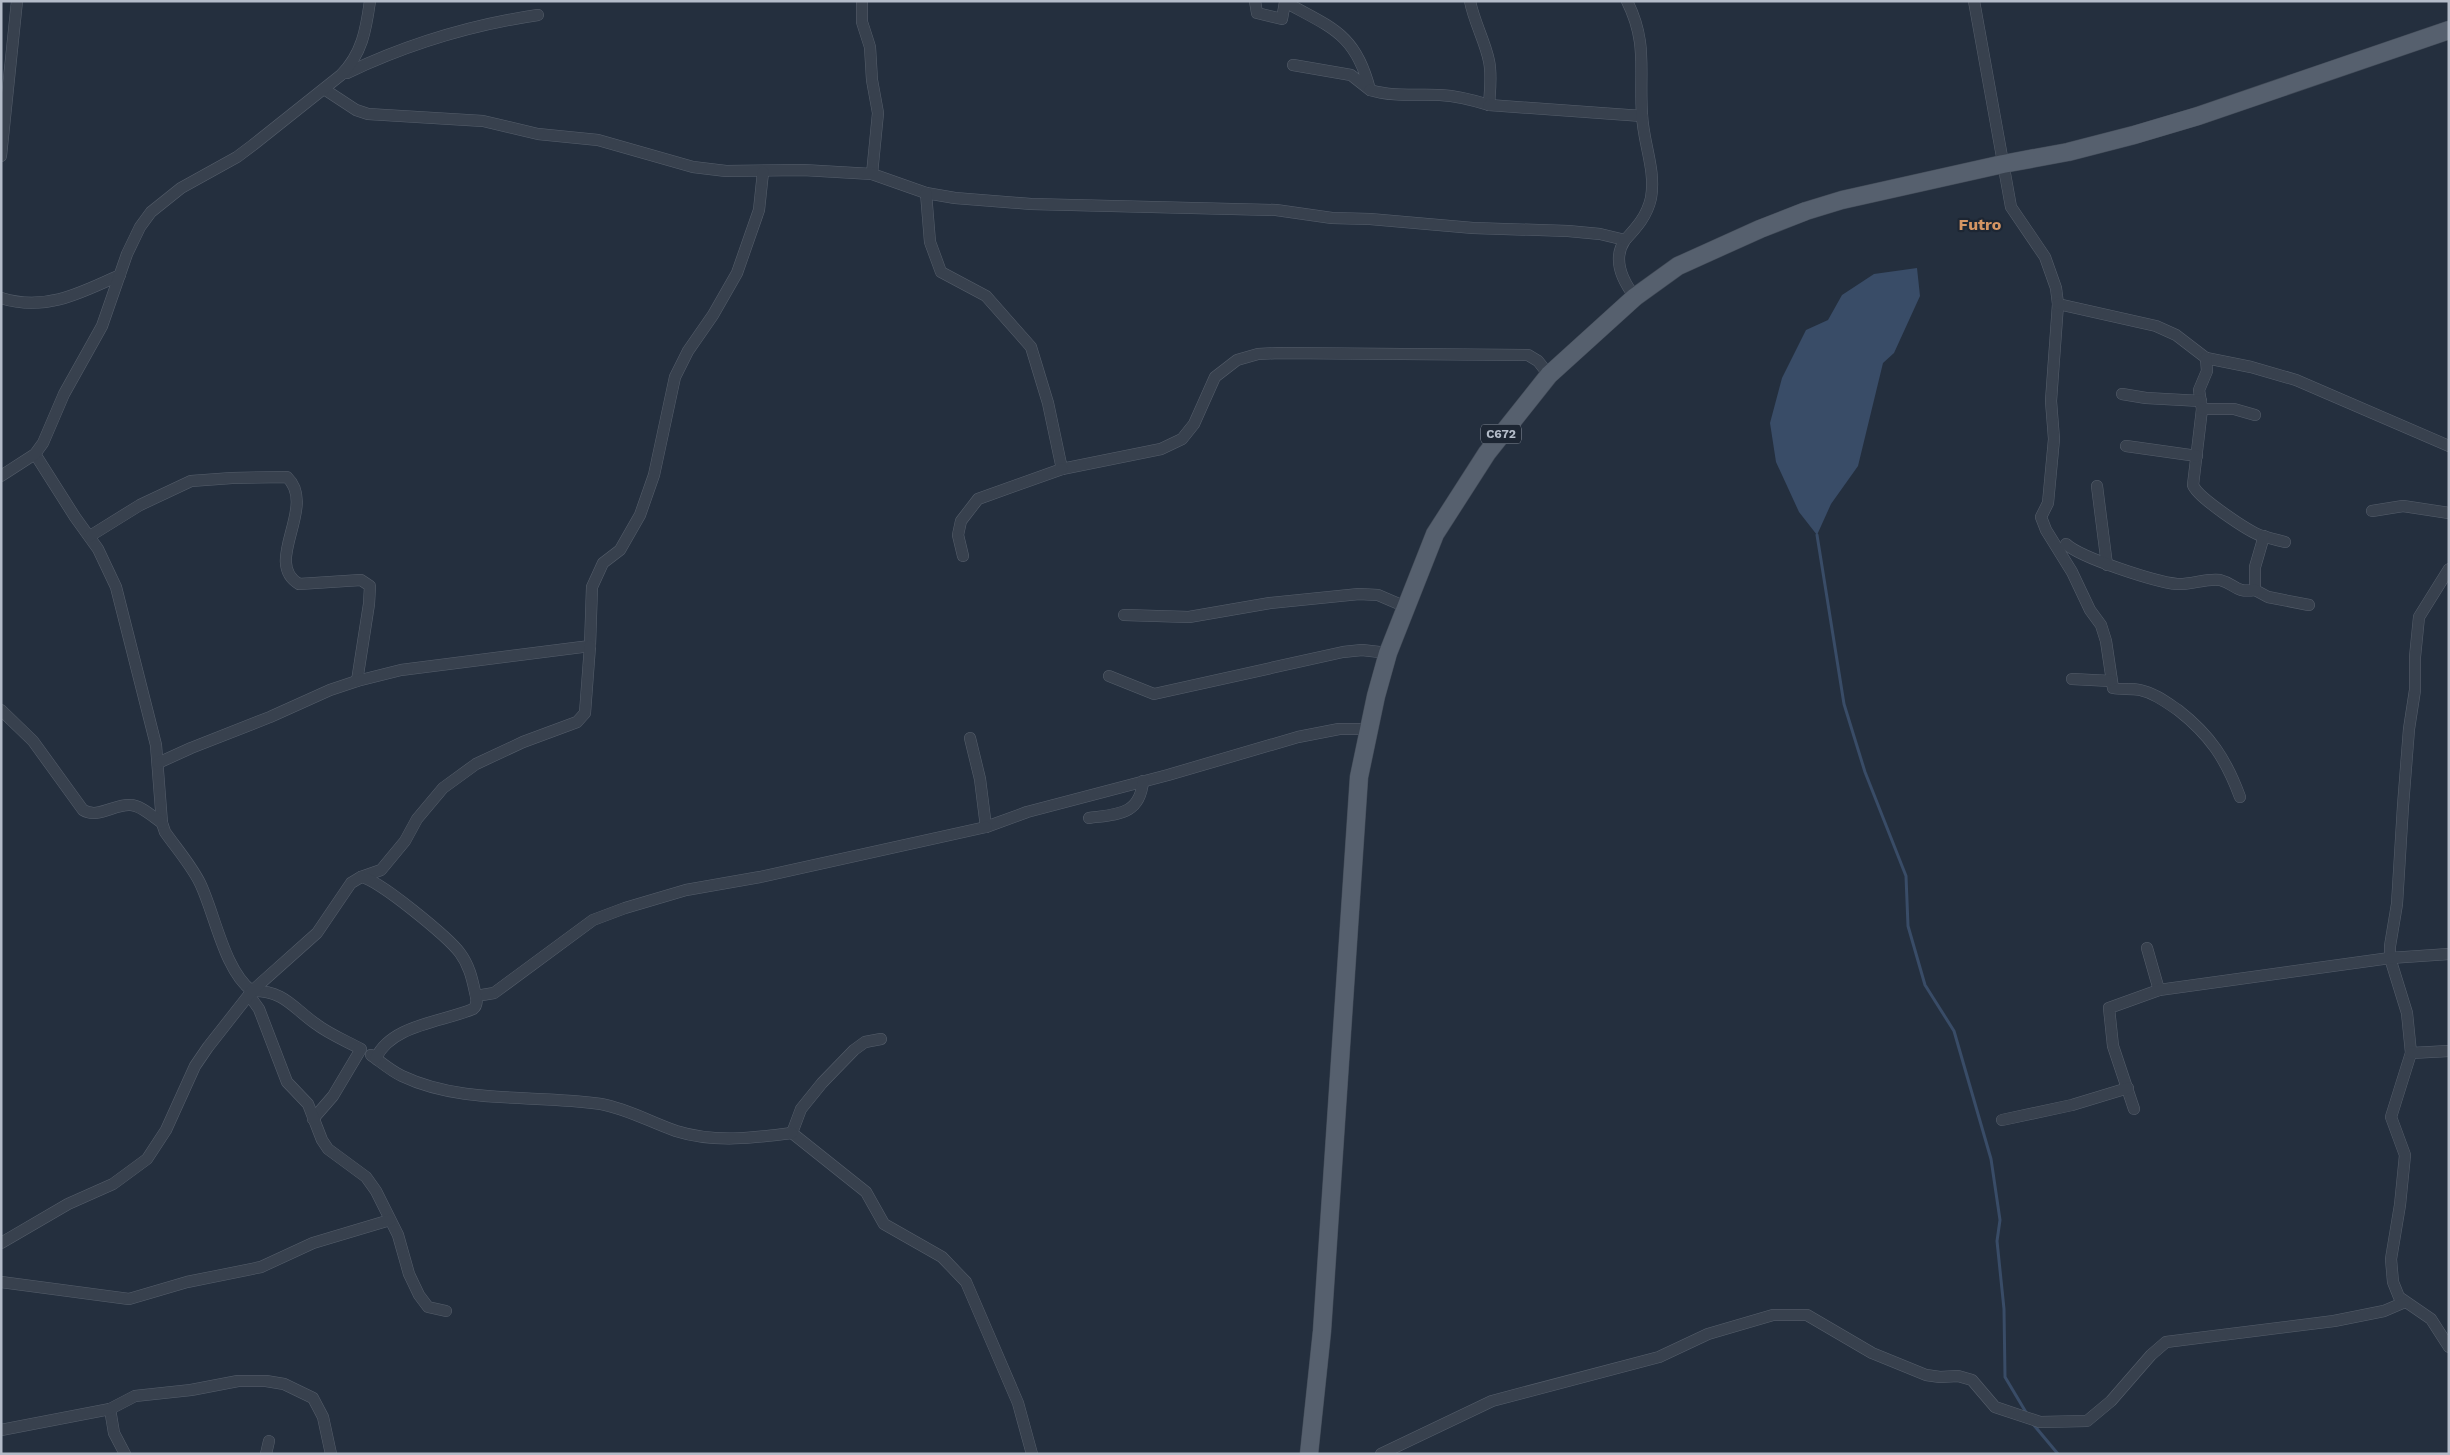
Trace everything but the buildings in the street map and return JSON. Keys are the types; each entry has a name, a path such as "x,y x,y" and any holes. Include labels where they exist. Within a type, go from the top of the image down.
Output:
{"main road":[{"name":"C672","path":"1309,1454 1322,1331 1359,777 1376,696 1388,653 1435,534 1487,453 1549,375 1635,296 1678,266 1760,229 1806,211 1842,200 2134,136 2449,30"}],"street":[{"path":"1,156 17,1"},
{"path":"1,476 35,454 64,394 102,326 140,227 162,202 202,175 237,156 352,65 362,45 370,1"},
{"path":"862,1 862,22 870,47 872,80 878,113 872,174"},
{"path":"1255,1 1257,13 1282,19 1285,2 1333,28 1349,41 1366,72 1370,90"},
{"path":"1470,1 1475,23 1486,47 1490,64 1489,105"},
{"path":"1627,1 1641,39 1642,116 1651,163 1651,196 1643,220 1625,240 1618,254 1620,270 1635,296"},
{"path":"1974,1 2011,207 2045,257 2056,288 2058,304 2051,401 2054,439 2048,503 2041,517 2046,530 2072,572 2090,610 2101,625 2113,688 2140,690 2154,695 2195,724 2207,736 2220,754 2232,774 2240,798"},
{"path":"341,75 394,50 439,36 480,25 538,15"},
{"path":"1293,65 1351,75 1370,90 1388,95 1462,98 1489,105 1642,116"},
{"path":"324,89 356,110 368,114 464,118 538,134 598,140 693,167 726,172 803,170 872,174 926,193 955,198 1023,203 1276,210 1332,218 1370,219 1473,228 1568,231 1600,234 1625,240"},
{"path":"1,1243 68,1204 113,1184 140,1165 153,1151 166,1130 201,1056 251,993 317,933 351,883 360,877 381,870 405,841 417,818 443,788 476,764 523,742 577,722 585,713 592,588 603,563 620,550 640,515 654,475 675,377 680,365 713,315 737,273 759,210 763,172"},
{"path":"926,193 930,242 941,272 986,296 1031,347 1048,403 1062,469"},
{"path":"1,298 30,304 55,302 120,275"},
{"path":"2058,304 2156,326 2176,335 2206,358 2251,366 2296,380 2449,446"},
{"path":"963,556 958,535 960,521 978,499 1044,474 1161,449 1182,439 1194,424 1215,377 1237,360 1248,356 1279,353 1528,355 1538,361 1549,375"},
{"path":"2206,358 2207,371 2199,390 2201,405 2193,485 2195,491 2229,516 2264,536 2285,542"},
{"path":"2122,394 2234,409 2255,415"},
{"path":"2126,446 2197,456"},
{"path":"35,454 75,517 90,536 112,577 120,599 158,763 159,800 165,832 196,875 232,962 259,1009 287,1082 305,1099 328,1149 359,1171 372,1185 398,1234 405,1266 419,1295 428,1307 446,1311"},
{"path":"90,536 140,504 191,481 287,477 296,488 298,502 287,546 287,564 292,578 299,584 361,580 370,586 370,604 357,681"},
{"path":"2096,486 2107,565"},
{"path":"2372,511 2403,506 2449,513"},
{"path":"2255,590 2255,567 2264,536"},
{"path":"2066,544 2072,549 2107,565 2178,584 2220,580 2242,592 2255,590 2268,597 2309,605"},
{"path":"2449,569 2445,583 2419,617 2415,657 2415,690 2409,729 2402,806 2399,885 2390,946 2390,958 2407,1013 2411,1052 2391,1117 2405,1155 2401,1200 2391,1259 2396,1290 2405,1302 2431,1319 2449,1347"},
{"path":"1124,615 1189,617 1270,603 1359,594 1378,595 1406,608"},
{"path":"158,763 191,748 270,718 330,690 357,681 401,670 590,646"},
{"path":"1109,676 1154,694 1343,652 1362,650 1388,653"},
{"path":"2072,679 2111,681"},
{"path":"1,710 33,741 83,810 93,813 134,805 162,823"},
{"path":"476,996 494,993 593,920 625,908 686,890 760,877 986,827 1027,812 1238,753 1327,731 1361,729 1368,733"},
{"path":"970,738 980,779 986,827"},
{"path":"1089,818 1130,810 1136,804 1142,792 1143,781"},
{"path":"360,877 367,878 380,886 452,943 469,968 476,996 476,1005 472,1010 436,1019 392,1039 382,1046 376,1058"},
{"path":"2147,948 2159,990"},
{"path":"2134,1108 2113,1046 2109,1008 2159,990 2390,958 2449,954"},
{"path":"251,993 275,992 316,1025 361,1049 395,1072 420,1083 492,1096 565,1099 605,1105 637,1114 674,1130 696,1136 740,1138 792,1133 866,1192 884,1224 942,1257 966,1282 1018,1404 1032,1454"},
{"path":"792,1133 801,1109 822,1083 854,1050 866,1042 881,1039"},
{"path":"313,1119 333,1096 361,1049"},
{"path":"2411,1052 2449,1051"},
{"path":"2002,1120 2072,1104 2128,1088"},
{"path":"1,1282 130,1299 187,1282 261,1267 313,1243 390,1220"},
{"path":"1381,1454 1492,1401 1659,1357 1708,1334 1772,1315 1807,1315 1872,1354 1926,1374 1940,1377 1958,1376 1972,1380 1995,1407 2040,1422 2060,1423 2087,1421 2111,1401 2150,1355 2166,1342 2334,1321 2384,1310 2405,1302"},
{"path":"1,1430 110,1409 132,1397 153,1393 191,1390 238,1381 274,1382 306,1393 317,1403 332,1454"},
{"path":"110,1409 114,1432 125,1454"},
{"path":"266,1454 269,1441"}],"water":[{"path":"1917,268 1920,296 1894,353 1883,363 1858,466 1831,504 1817,535 1799,512 1776,462 1770,423 1782,378 1806,330 1828,320 1842,295 1874,274"}],"waterway":[{"path":"1817,535 1844,704 1865,772 1906,876 1908,926 1925,985 1954,1031 1991,1159 2000,1220 1997,1241 2004,1309 2005,1377 2027,1414"},
{"path":"2033,1424 2058,1454"}],"district":[{"name":"Futro","path":"1980,224"}]}
